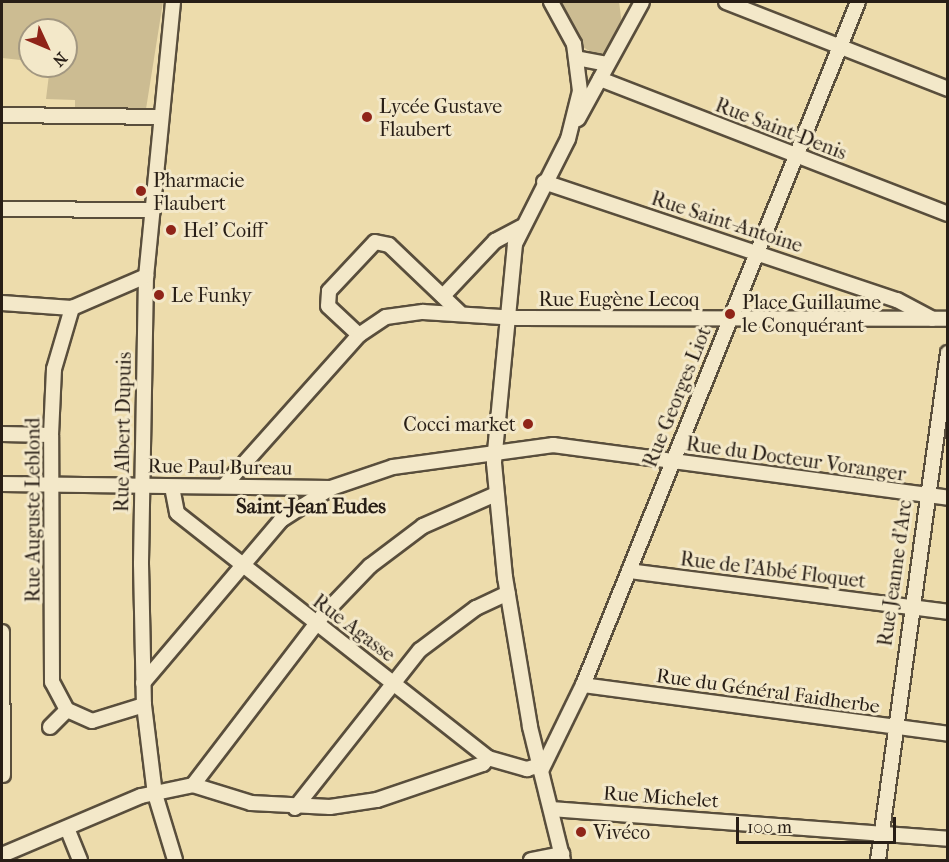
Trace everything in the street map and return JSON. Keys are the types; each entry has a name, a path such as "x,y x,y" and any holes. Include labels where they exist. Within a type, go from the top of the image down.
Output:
{"street":[{"name":"Rue Albert Dupuis","path":"173,2 146,276 142,486 144,705 155,794 175,861"},
{"path":"551,2 568,29 576,58 580,88 573,126"},
{"path":"531,861 562,857 540,768 508,593 496,494 497,449 508,316 521,226 573,126 599,82 606,64 642,2"},
{"path":"726,2 948,89"},
{"name":"Rue Georges Liot","path":"540,768 583,686 858,2"},
{"path":"576,58 606,64"},
{"path":"580,88 599,82"},
{"name":"Rue Saint-Denis","path":"599,82 948,214"},
{"path":"2,115 161,117"},
{"name":"Rue Saint-Antoine","path":"544,182 897,300 933,319"},
{"path":"2,209 153,210"},
{"path":"442,296 495,241 521,226"},
{"path":"359,335 328,306 329,291 375,242 388,245 459,312"},
{"path":"2,303 72,308 146,276"},
{"path":"897,300 897,319"},
{"name":"Rue Auguste Leblond","path":"67,710 52,682 54,483 51,435 54,369 72,308"},
{"name":"Rue Eugène Lecoq","path":"224,486 359,335 386,317 459,312 508,316 730,320 948,319"},
{"name":"Rue Jeanne d'Arc","path":"878,861 909,607 947,361"},
{"path":"2,434 51,435"},
{"name":"Rue du Docteur Voranger","path":"331,488 393,467 497,449 553,445 948,498"},
{"name":"Rue Paul Bureau","path":"2,483 331,488"},
{"name":"Rue Agasse","path":"172,487 172,509 240,565 488,758 527,769 540,768"},
{"path":"143,684 240,565 281,520 331,488"},
{"path":"193,785 316,624 397,543 453,510 496,494"},
{"name":"Rue de l'Abbé Floquet","path":"629,571 948,612"},
{"path":"296,808 393,682 449,626 508,593"},
{"path":"2,632 3,775"},
{"name":"Rue du Général Faidherbe","path":"583,686 948,734"},
{"path":"50,727 67,710 92,721 144,705"},
{"path":"2,855 155,794 193,785 252,803 296,808 378,800 483,764 488,758"},
{"name":"Rue Michelet","path":"551,809 948,838"},
{"path":"68,828 80,861"}],"shaded area":[{"path":"2,2 163,2 146,109 75,109 75,100 46,99 49,78 78,78 78,18 18,18 18,60 2,58"},
{"path":"562,2 619,2 622,24 608,50 598,56 581,46"}],"place":[{"name":"Lycée Gustave Flaubert","path":"367,117"},
{"name":"Pharmacie Flaubert","path":"141,191"},
{"name":"Hel' Coiff","path":"171,230"},
{"name":"Le Funky","path":"159,295"},
{"name":"Place Guillaume le Conquérant","path":"730,314"},
{"name":"Cocci market","path":"528,424"},
{"name":"Vivéco","path":"581,832"}],"district":[{"name":"Saint-Jean Eudes","path":"311,506"}]}
